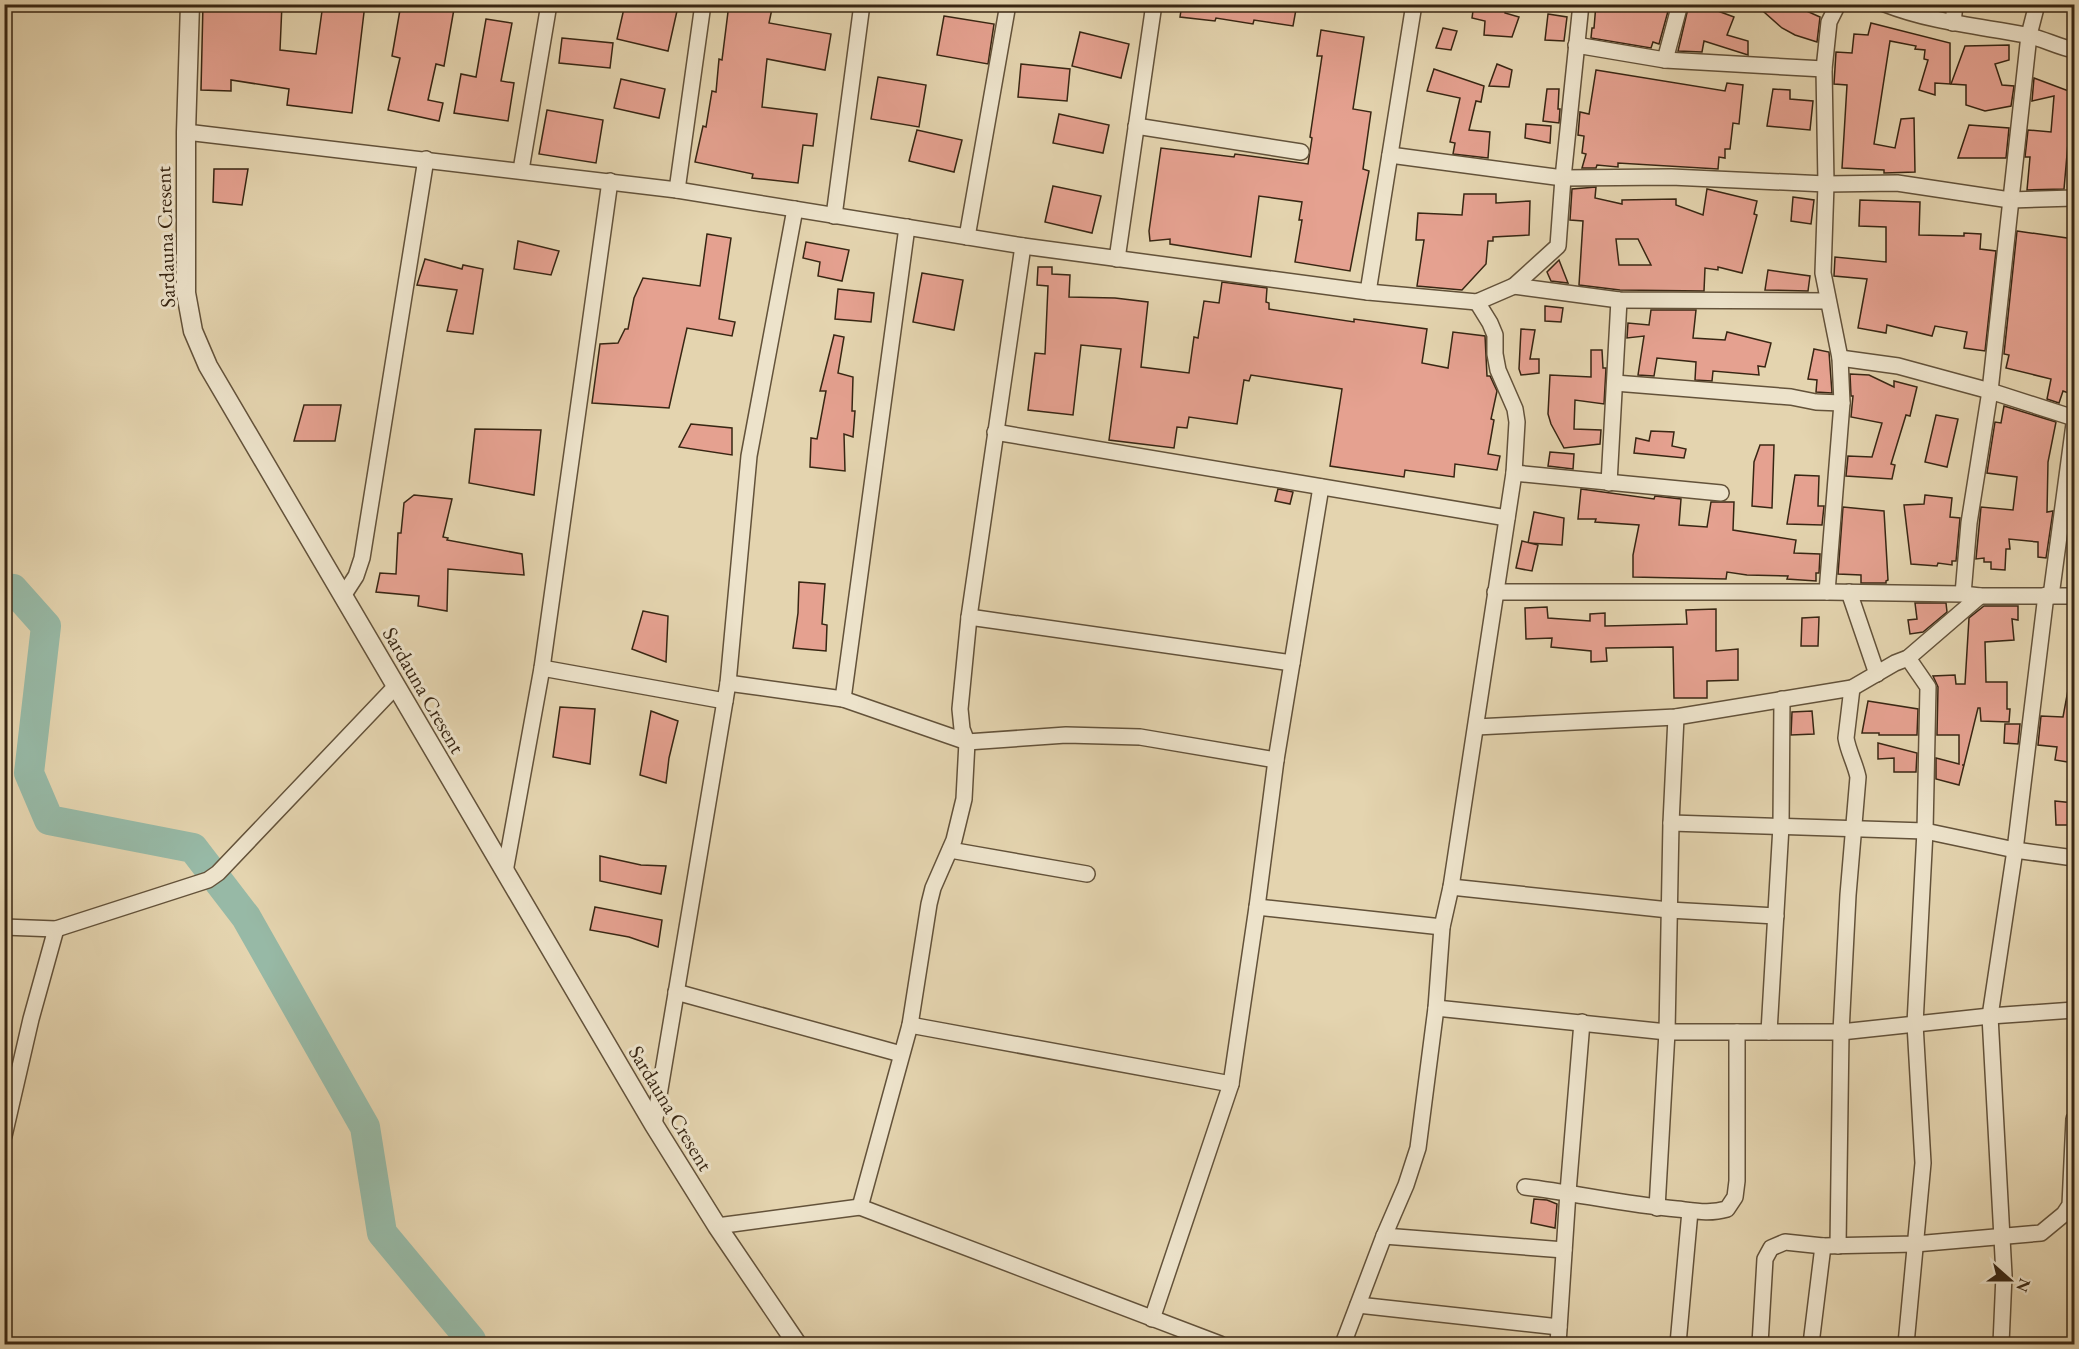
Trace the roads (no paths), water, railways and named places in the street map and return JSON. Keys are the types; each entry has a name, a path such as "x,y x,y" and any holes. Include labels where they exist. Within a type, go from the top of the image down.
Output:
{"street":[{"name":"Sardauna Cresent","path":"190,4 186,132 186,293 193,331 208,366 654,1125 717,1226 797,1344"},
{"path":"520,170 549,4"},
{"path":"677,190 703,4"},
{"path":"834,216 862,4"},
{"path":"968,237 1008,4"},
{"path":"1117,259 1154,4"},
{"path":"1368,292 1414,4"},
{"path":"186,132 610,181 1023,246 1368,292 1477,302 1514,286 1558,246 1581,4"},
{"path":"1665,60 1680,4"},
{"path":"1827,591 1842,403 1840,358 1823,273 1826,184 1824,69 1829,22 1838,4"},
{"path":"1885,4 1908,13 2029,35 2073,48"},
{"path":"1953,23 1955,4"},
{"path":"1963,594 1969,523 1990,391 2029,35 2037,4"},
{"path":"1576,45 1665,60 1824,69"},
{"path":"1136,126 1301,152"},
{"path":"1390,155 1563,178 1671,177 1826,184 1897,183 2010,200 2074,198"},
{"path":"343,596 356,576 362,558 426,159"},
{"path":"505,872 542,668 610,181"},
{"path":"654,1125 728,683 749,456 795,209"},
{"path":"843,699 907,227"},
{"path":"860,1207 910,1025 933,888 950,850 964,799 967,741 962,729 960,709 969,617 1023,246"},
{"path":"1514,286 1619,300 1828,301"},
{"path":"1609,483 1619,300"},
{"path":"1343,1344 1406,1185 1418,1148 1436,1008 1442,927 1451,887 1514,473 1517,422 1515,409 1498,370 1495,335 1477,302"},
{"path":"1840,358 1898,366 1990,391 2074,418"},
{"path":"1615,383 1842,403"},
{"path":"2001,1344 2004,1275 1990,1016 2074,424"},
{"path":"995,432 1507,518"},
{"path":"1514,473 1721,493"},
{"path":"1152,1319 1231,1084 1276,760 1321,487"},
{"path":"1496,592 1827,591 1980,596 2074,596"},
{"path":"1849,592 1876,674"},
{"path":"1476,727 1676,717 1852,688 1908,658 1980,596"},
{"path":"969,617 1292,663"},
{"path":"1906,1344 1923,1163 1915,1024 1925,831 1928,687 1908,658"},
{"path":"542,668 725,701"},
{"path":"728,683 843,699 967,741 1066,735 1140,737 1276,760"},
{"path":"4,927 56,929 213,876 396,686"},
{"path":"1811,1344 1831,1246 1841,1032 1858,777 1856,764 1847,746 1846,738 1852,688"},
{"path":"1768,1032 1781,826 1782,699"},
{"path":"1657,1208 1667,1032 1671,823 1676,717"},
{"path":"1671,823 1925,831 2015,850 2074,858"},
{"path":"950,850 1087,874"},
{"path":"1451,887 1669,910 1776,916"},
{"path":"1257,907 1442,927"},
{"path":"4,1136 56,929"},
{"path":"676,992 901,1054"},
{"path":"1436,1008 1667,1032 1841,1032 1990,1016 2074,1010"},
{"path":"1558,1344 1582,1022"},
{"path":"910,1025 1231,1084"},
{"path":"1525,1187 1568,1192 1657,1208 1713,1213 1727,1209 1735,1197 1737,1181 1737,1032"},
{"path":"1760,1344 1765,1259 1771,1248 1785,1242 1831,1246 1915,1244 2041,1233 2064,1214 2070,1205 2074,1119"},
{"path":"717,1226 860,1207 1152,1319 1202,1341 1220,1344"},
{"path":"1678,1344 1690,1211"},
{"path":"1384,1236 1564,1250"},
{"path":"1358,1305 1560,1327"}],"waterway":[{"path":"4,588 13,589 46,626 29,773 49,820 193,848 246,917 365,1127 382,1233 472,1344"}]}
